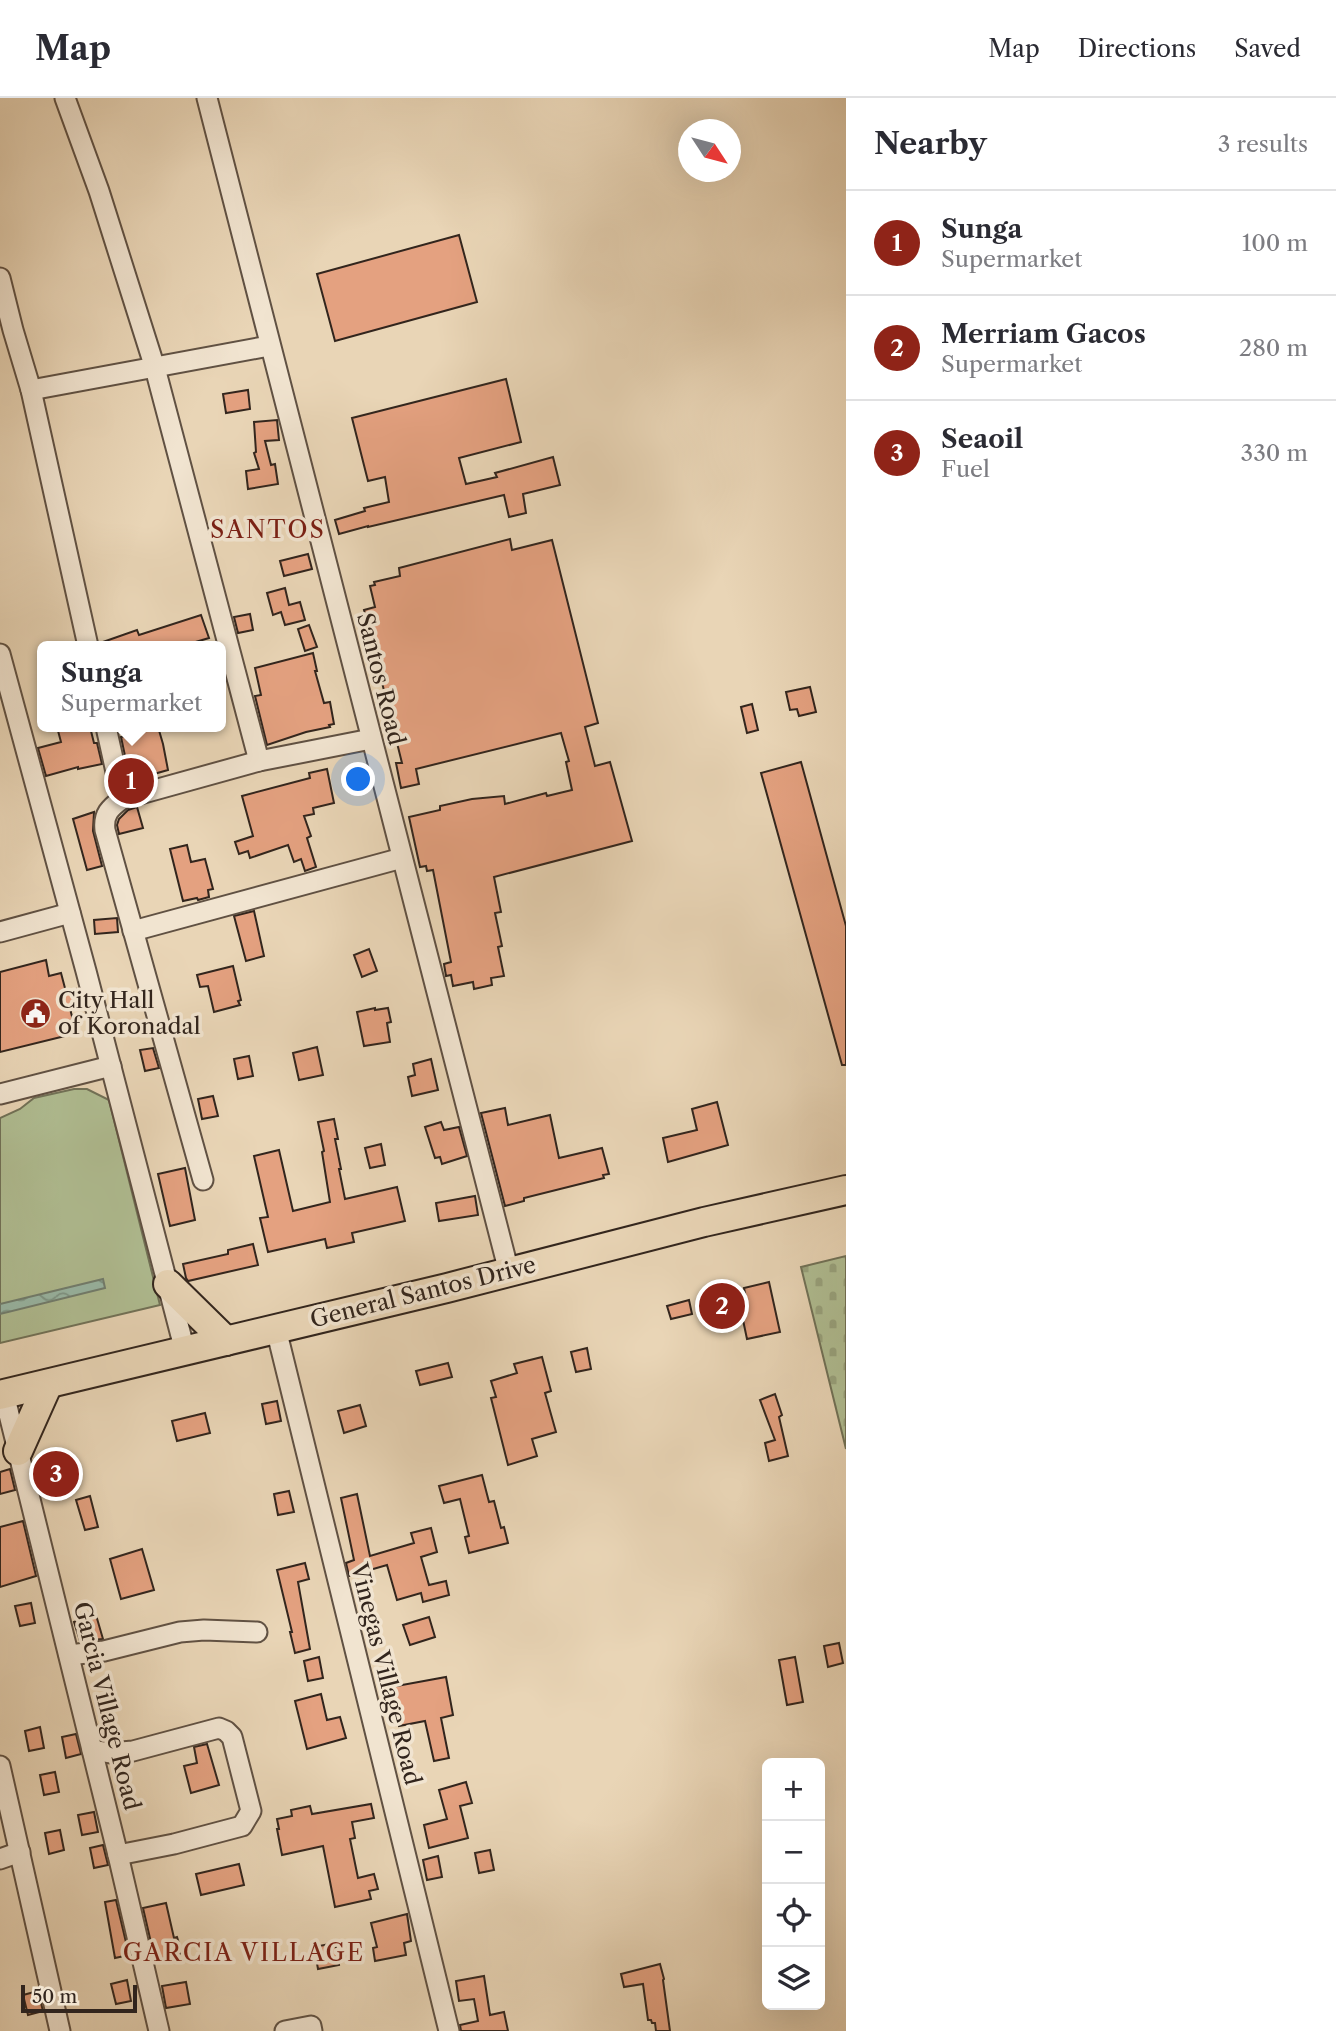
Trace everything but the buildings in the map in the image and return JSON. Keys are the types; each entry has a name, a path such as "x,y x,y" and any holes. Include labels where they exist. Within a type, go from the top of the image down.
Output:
{"highway":[{"name":"General Santos Drive","path":"2,1394 509,1272 704,1222 846,1190"},
{"path":"168,1284 226,1341"},
{"path":"18,1451 48,1384"}],"street":[{"path":"65,98 99,191 155,368 259,761"},
{"name":"Santos Road","path":"207,98 509,1272"},
{"path":"0,278 31,390 87,641"},
{"path":"31,390 270,346"},
{"path":"0,654 185,1351"},
{"path":"107,732 122,799"},
{"path":"202,1180 104,822 108,810 122,799 259,761 371,738"},
{"path":"133,931 402,858"},
{"path":"0,932 70,914"},
{"path":"0,1094 111,1066"},
{"name":"Vinegas Village Road","path":"276,1329 449,2031"},
{"name":"Garcia Village Road","path":"2,1394 69,1655 159,2031"},
{"path":"69,1655 104,1651 180,1632 257,1632"},
{"path":"92,1750 110,1753 133,1751 219,1728 232,1737 251,1811 242,1826 118,1855"},
{"path":"0,1766 60,2031"},
{"path":"0,1858 20,1852"},
{"path":"285,2031 311,2026 312,2031"}],"green space":[{"path":"74,1089 87,1089 109,1100 160,1305 0,1343 0,1118 20,1109 34,1098"},
{"path":"846,1256 846,1449 801,1267"}],"water":[{"path":"103,1279 105,1288 0,1314 0,1304"}],"place":[{"name":"Sunga","path":"131,781"},
{"name":"City Hall of Koronadal","path":"35,1013"},
{"name":"Merriam Gacos","path":"722,1306"},
{"name":"Seaoil","path":"56,1474"}],"district":[{"name":"SANTOS","path":"268,529"},
{"name":"GARCIA VILLAGE","path":"244,1952"}]}
